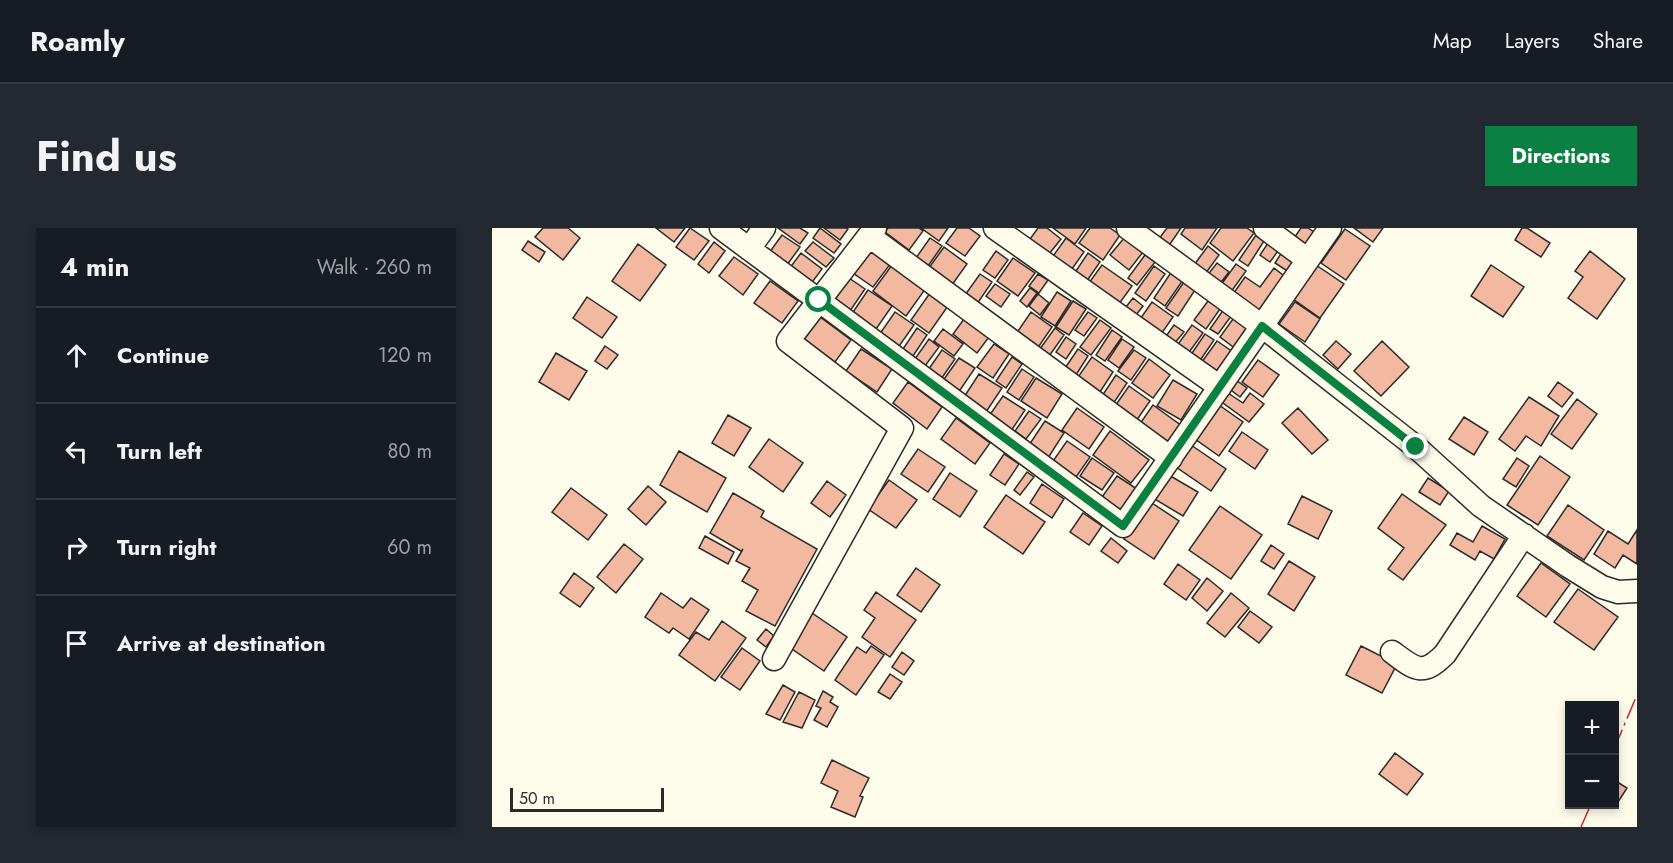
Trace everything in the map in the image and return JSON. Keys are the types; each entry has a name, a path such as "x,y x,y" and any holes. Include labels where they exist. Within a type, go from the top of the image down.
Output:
{"street":[{"path":"721,228 1123,526 1330,228"},
{"path":"749,249 764,228"},
{"path":"995,228 1220,387"},
{"path":"1128,228 1262,326 1416,447 1482,506 1602,587 1618,592 1637,591"},
{"path":"1265,228 1308,260"},
{"path":"774,658 902,428 788,341 872,232 1170,458"},
{"path":"1392,652 1411,666 1432,667 1445,654 1524,535"}],"building":[{"path":"543,228 568,228 580,238 563,260 535,237"},
{"path":"656,228 685,228 674,242"},
{"path":"690,228 709,241 694,260 676,247"},
{"path":"778,228 800,228 808,233 800,244"},
{"path":"820,228 841,244 834,253 813,238"},
{"path":"824,228 846,228 848,229 840,240"},
{"path":"888,228 919,228 923,231 909,250 885,232"},
{"path":"921,228 948,228 939,241"},
{"path":"957,228 969,228 980,236 965,256 946,243"},
{"path":"1038,228 1047,228 1061,239 1049,254 1030,239"},
{"path":"1053,228 1086,228 1075,244"},
{"path":"1090,228 1110,228 1120,235 1103,260 1079,243"},
{"path":"1167,228 1181,228 1168,247 1158,240"},
{"path":"1185,228 1217,228 1202,250 1181,234"},
{"path":"1221,228 1247,228 1254,233 1233,261 1210,243"},
{"path":"1301,228 1308,228 1320,236 1309,252 1292,241"},
{"path":"1354,228 1383,228 1373,242"},
{"path":"1522,228 1527,228 1550,243 1541,257 1515,240"},
{"path":"1345,229 1370,246 1346,280 1321,263"},
{"path":"782,235 800,247 787,265 769,253"},
{"path":"1256,235 1264,241 1248,266 1239,260"},
{"path":"1125,237 1143,252 1129,270 1110,255"},
{"path":"930,238 942,246 928,266 916,258"},
{"path":"1066,238 1084,252 1069,273 1051,259"},
{"path":"528,241 545,252 539,262 522,250"},
{"path":"714,242 725,251 709,273 698,264"},
{"path":"813,242 834,258 826,267 805,251"},
{"path":"1268,243 1278,251 1270,262 1260,255"},
{"path":"638,244 666,265 640,301 612,281"},
{"path":"1208,246 1219,255 1203,277 1191,269"},
{"path":"944,247 967,264 949,289 926,272"},
{"path":"871,248 891,263 873,287 853,273"},
{"path":"996,251 1008,260 995,278 983,270"},
{"path":"1590,251 1625,279 1597,319 1568,298 1583,277 1575,271"},
{"path":"1282,252 1299,263 1292,274 1275,263"},
{"path":"801,253 822,269 810,285 789,269"},
{"path":"1088,253 1100,262 1084,285 1072,277"},
{"path":"1145,255 1155,262 1137,285 1128,278"},
{"path":"734,257 758,274 743,295 719,276"},
{"path":"1013,258 1035,273 1018,296 997,281"},
{"path":"1217,263 1229,272 1218,286 1206,277"},
{"path":"1236,264 1246,271 1228,296 1218,289"},
{"path":"892,265 926,288 906,316 873,291"},
{"path":"1102,265 1132,286 1116,308 1086,287"},
{"path":"1316,265 1344,284 1320,318 1293,299"},
{"path":"1491,265 1524,287 1503,317 1471,296"},
{"path":"1154,266 1165,274 1146,301 1135,293"},
{"path":"1274,268 1288,279 1260,318 1231,297 1245,277 1260,287"},
{"path":"1172,271 1183,280 1165,306 1154,298"},
{"path":"980,274 992,282 977,304 965,295"},
{"path":"1038,274 1048,280 1039,293 1029,286"},
{"path":"846,276 865,289 850,311 831,298"},
{"path":"770,281 798,301 782,323 754,303"},
{"path":"1184,282 1195,290 1178,316 1166,308"},
{"path":"995,284 1010,294 1001,307 986,296"},
{"path":"1030,288 1037,293 1027,307 1020,301"},
{"path":"868,290 892,306 874,332 851,315"},
{"path":"1057,292 1071,301 1055,326 1041,317"},
{"path":"930,293 948,306 929,333 911,320"},
{"path":"1038,294 1049,303 1040,315 1029,306"},
{"path":"587,297 617,317 602,338 573,318"},
{"path":"1133,298 1143,306 1132,320 1122,312"},
{"path":"1073,301 1086,309 1069,335 1056,327"},
{"path":"1208,301 1220,309 1206,329 1194,320"},
{"path":"1152,302 1173,317 1159,337 1138,322"},
{"path":"1295,302 1320,319 1305,342 1279,324"},
{"path":"1224,309 1232,315 1218,334 1210,329"},
{"path":"895,312 914,325 897,349 879,335"},
{"path":"1031,312 1052,327 1037,349 1016,334"},
{"path":"1088,312 1097,318 1084,336 1075,330"},
{"path":"820,317 851,340 835,362 804,339"},
{"path":"964,319 989,337 977,353 953,334"},
{"path":"1233,319 1249,330 1236,349 1220,337"},
{"path":"1100,320 1111,328 1091,355 1080,347"},
{"path":"1174,325 1184,332 1173,345 1164,339"},
{"path":"1192,325 1203,333 1187,355 1176,347"},
{"path":"917,328 927,335 911,359 901,352"},
{"path":"1055,328 1064,335 1047,359 1037,353"},
{"path":"943,329 963,344 954,356 934,341"},
{"path":"1112,330 1122,337 1105,361 1096,355"},
{"path":"1205,334 1214,340 1199,362 1190,356"},
{"path":"1066,337 1076,344 1066,359 1056,352"},
{"path":"929,339 939,347 922,370 912,363"},
{"path":"1122,339 1134,347 1119,368 1108,360"},
{"path":"1217,341 1233,352 1215,377 1199,366"},
{"path":"1336,341 1351,354 1338,369 1323,355"},
{"path":"1382,341 1409,367 1381,396 1354,371"},
{"path":"994,344 1009,354 993,378 977,367"},
{"path":"605,346 618,355 607,369 595,361"},
{"path":"861,349 892,369 877,392 846,371"},
{"path":"1078,349 1088,356 1076,375 1065,368"},
{"path":"942,350 955,359 939,382 926,373"},
{"path":"1134,350 1146,358 1131,380 1118,371"},
{"path":"556,353 587,371 569,400 539,382"},
{"path":"1012,357 1022,364 1006,388 996,381"},
{"path":"1092,357 1113,372 1098,395 1076,380"},
{"path":"959,358 975,368 958,393 942,382"},
{"path":"1149,359 1170,375 1153,398 1132,383"},
{"path":"1258,360 1279,375 1263,397 1242,382"},
{"path":"1022,369 1034,377 1019,400 1007,392"},
{"path":"979,374 1002,388 986,412 964,397"},
{"path":"1116,375 1127,383 1111,407 1100,399"},
{"path":"1036,378 1062,394 1047,418 1021,401"},
{"path":"1233,378 1247,388 1240,397 1227,387"},
{"path":"1173,380 1197,394 1181,420 1157,406"},
{"path":"908,382 942,407 927,429 893,403"},
{"path":"1558,382 1573,393 1562,407 1548,396"},
{"path":"1129,386 1150,401 1134,424 1113,409"},
{"path":"1225,391 1243,403 1250,393 1264,404 1249,422 1219,400"},
{"path":"1003,396 1025,410 1011,431 989,416"},
{"path":"1529,397 1559,416 1541,446 1526,436 1515,451 1499,439"},
{"path":"1577,399 1597,414 1572,449 1551,434"},
{"path":"1153,405 1182,426 1167,448 1137,428"},
{"path":"1219,405 1243,422 1219,456 1195,439"},
{"path":"1077,408 1104,427 1089,449 1062,430"},
{"path":"1298,408 1328,440 1312,454 1282,423"},
{"path":"1029,411 1041,419 1026,439 1015,431"},
{"path":"728,415 751,428 734,456 712,443"},
{"path":"1464,417 1488,432 1474,455 1449,439"},
{"path":"956,418 990,443 975,464 941,439"},
{"path":"1045,421 1064,433 1048,458 1029,445"},
{"path":"1110,431 1149,460 1131,483 1093,455"},
{"path":"1242,432 1268,450 1255,469 1229,451"},
{"path":"769,439 803,463 783,492 749,467"},
{"path":"1067,441 1090,457 1074,480 1051,464"},
{"path":"1191,445 1226,469 1211,491 1176,467"},
{"path":"918,449 945,467 928,492 901,474"},
{"path":"679,451 726,478 707,512 660,485"},
{"path":"1004,454 1019,464 1005,485 990,475"},
{"path":"1540,456 1570,477 1538,525 1507,505"},
{"path":"1092,458 1114,473 1102,490 1080,476"},
{"path":"1517,458 1529,466 1516,487 1503,479"},
{"path":"1027,472 1034,477 1020,495 1014,490"},
{"path":"950,473 977,491 960,517 933,499"},
{"path":"1167,474 1198,492 1183,516 1153,498"},
{"path":"1117,476 1137,489 1122,511 1102,497"},
{"path":"1428,478 1449,491 1440,505 1419,492"},
{"path":"889,480 917,500 896,528 868,509"},
{"path":"827,481 846,495 830,517 811,503"},
{"path":"1042,484 1064,499 1052,518 1030,503"},
{"path":"648,486 666,502 646,525 628,509"},
{"path":"571,488 607,515 588,540 552,512"},
{"path":"733,493 764,511 761,517 817,549 775,626 746,611 758,590 742,581 750,568 736,561 743,549 741,551 710,533"},
{"path":"1402,494 1446,525 1403,580 1388,569 1404,548 1378,528"},
{"path":"1006,495 1045,522 1023,554 984,527"},
{"path":"1302,496 1332,511 1318,539 1288,524"},
{"path":"1149,501 1179,521 1154,559 1124,539"},
{"path":"1568,505 1604,530 1584,560 1547,536"},
{"path":"1220,506 1262,535 1231,579 1189,550"},
{"path":"1083,513 1102,526 1089,545 1070,532"},
{"path":"1482,526 1505,539 1494,559 1480,551 1475,560 1450,545 1457,533 1473,542"},
{"path":"1637,530 1637,564 1623,555 1615,568 1594,554 1608,531 1628,544"},
{"path":"705,536 734,552 728,564 699,548"},
{"path":"1111,538 1127,551 1118,563 1101,551"},
{"path":"624,544 643,559 616,593 597,577"},
{"path":"1271,545 1284,554 1274,569 1261,561"},
{"path":"1289,561 1315,577 1294,611 1268,594"},
{"path":"1541,563 1570,584 1546,617 1517,596"},
{"path":"1178,564 1200,580 1186,600 1164,584"},
{"path":"916,568 940,585 921,612 897,595"},
{"path":"574,573 594,588 580,607 560,593"},
{"path":"1207,578 1223,591 1207,611 1192,598"},
{"path":"1578,589 1618,617 1594,650 1554,622"},
{"path":"876,592 916,620 890,657 862,637 875,618 864,610"},
{"path":"661,593 683,608 691,598 709,610 689,639 673,628 669,633 645,617"},
{"path":"1231,593 1249,608 1225,637 1207,623"},
{"path":"1250,611 1272,627 1259,643 1238,627"},
{"path":"812,613 847,637 824,671 789,647"},
{"path":"722,621 746,638 715,681 679,655 696,632 709,640"},
{"path":"766,629 774,636 766,647 757,640"},
{"path":"871,646 884,655 856,695 835,680 857,647 866,653"},
{"path":"1361,646 1397,664 1382,693 1346,675"},
{"path":"742,648 760,661 740,690 721,677"},
{"path":"902,652 914,661 904,675 892,667"},
{"path":"890,674 902,682 890,699 878,692"},
{"path":"783,685 795,692 780,720 766,714"},
{"path":"823,691 833,697 830,702 838,707 827,727 814,720 821,708 816,706"},
{"path":"799,692 815,700 802,728 783,722"},
{"path":"1395,753 1423,774 1407,795 1379,774"},
{"path":"832,760 869,778 860,796 863,797 855,817 831,807 838,791 821,783"},
{"path":"1619,783 1627,788 1619,800"}],"power":[{"path":"1619,737 1637,695"},
{"path":"1581,827 1589,809"}],"route":[{"path":"819,300 1123,526 1262,326 1416,447"}]}
